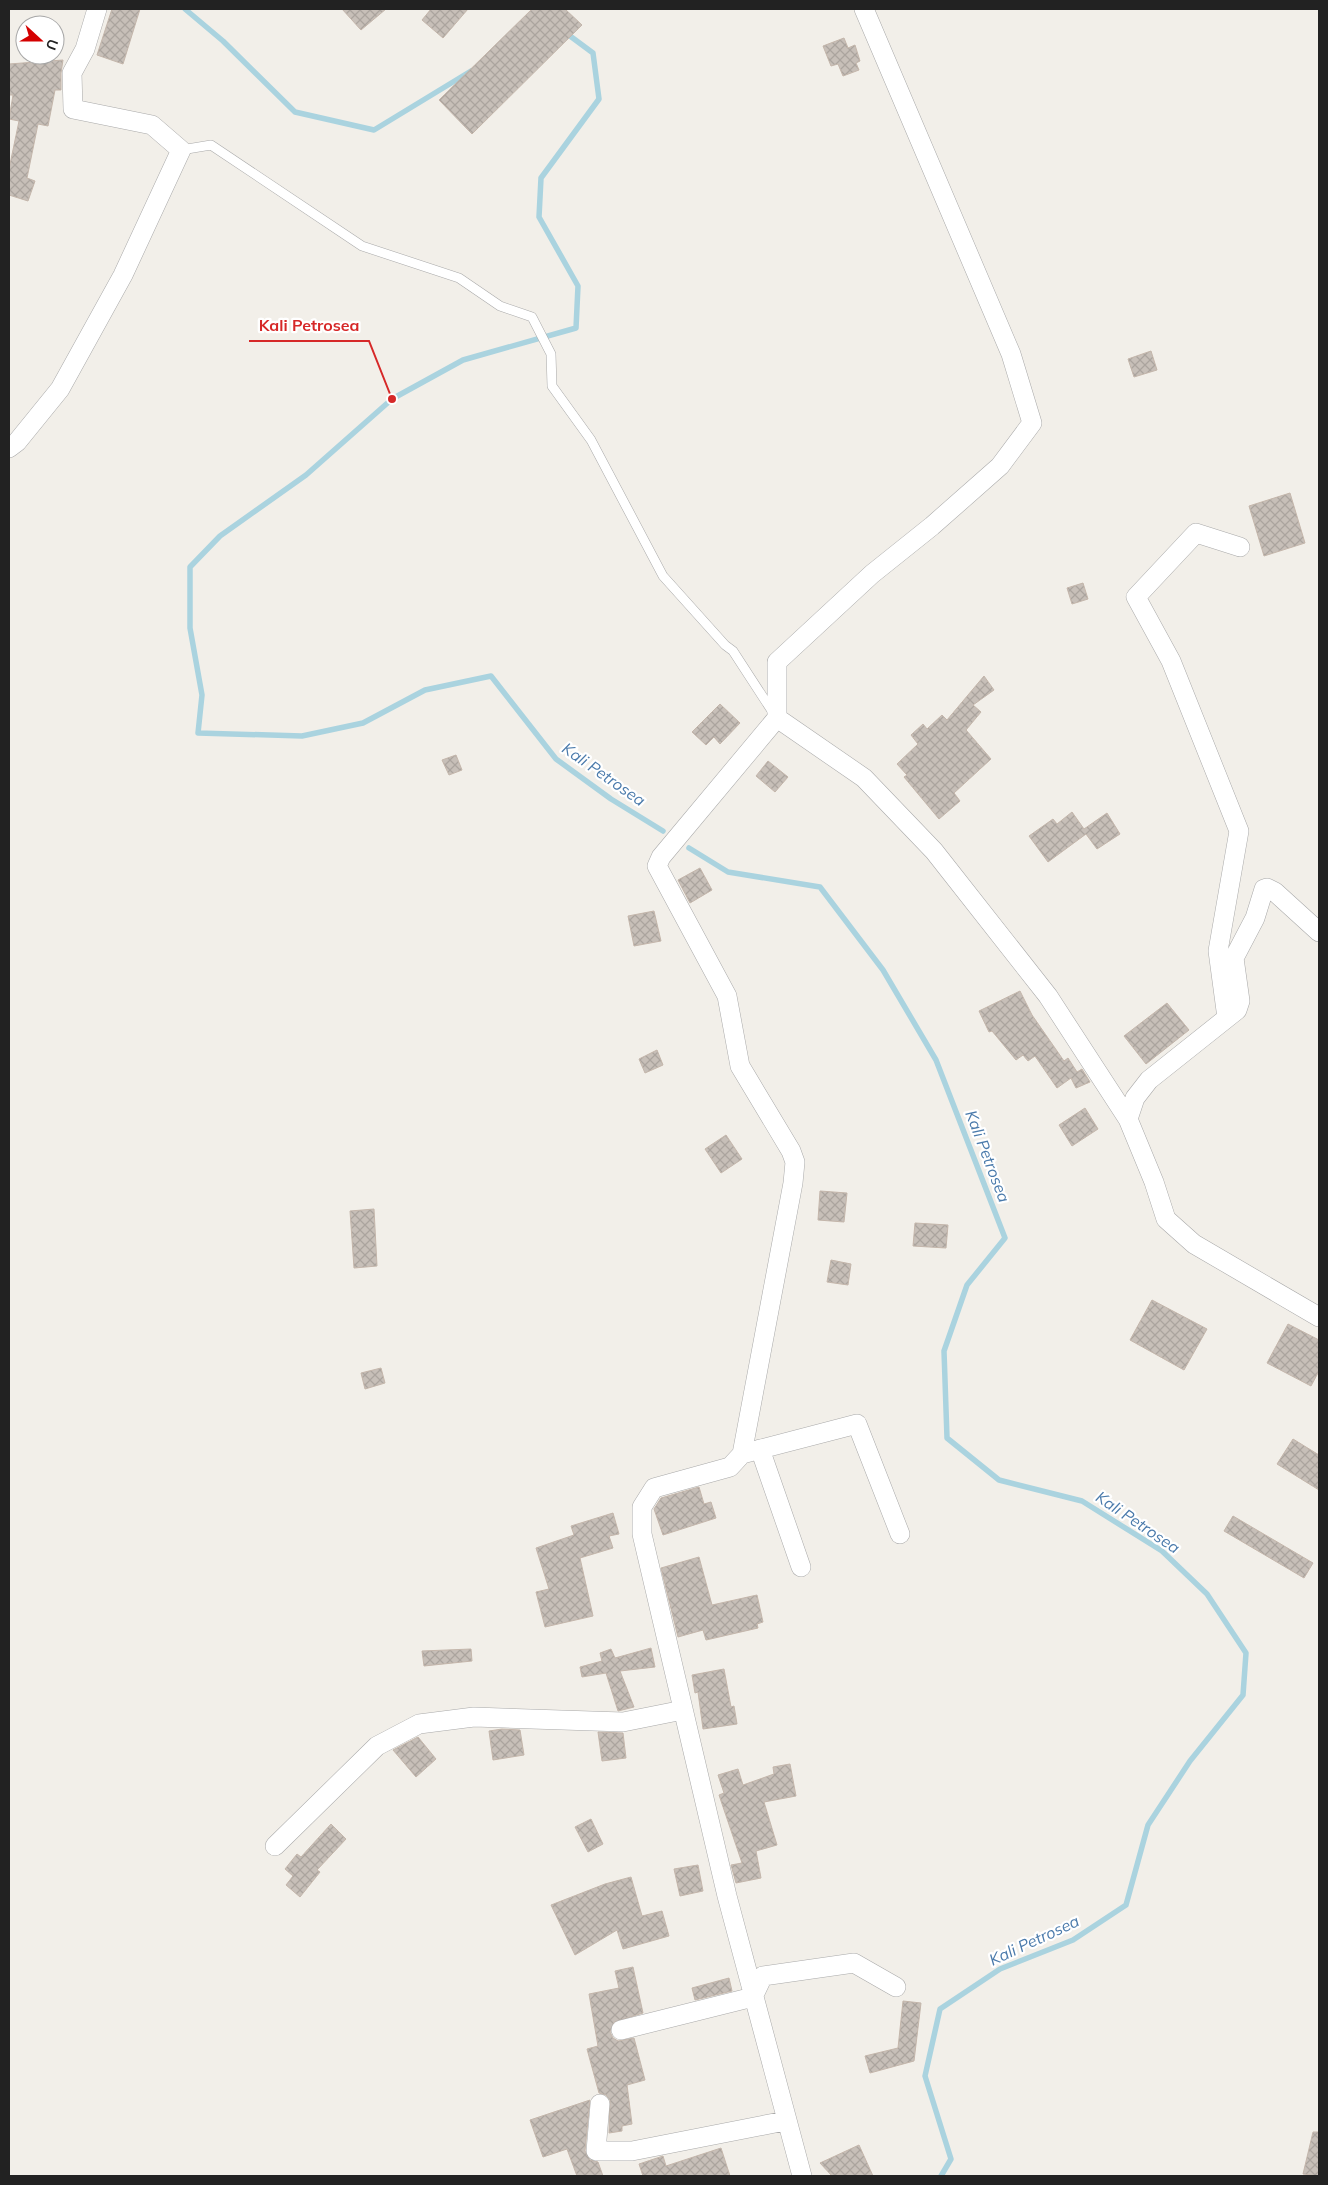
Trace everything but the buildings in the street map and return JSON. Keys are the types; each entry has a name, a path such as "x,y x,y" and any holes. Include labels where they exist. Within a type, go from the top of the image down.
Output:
{"street":[{"path":"11,443 60,389 123,275 180,150 152,125 73,108 72,73 85,49 97,9"},
{"path":"802,1567 751,1452 793,1183 794,1162 791,1152 740,1066 727,996 657,866 661,856 777,718 777,662 872,574 932,526 1000,466 1032,423 1011,354 864,9"},
{"path":"1227,1018 1218,950 1239,831 1171,661 1136,597 1196,533 1240,547"},
{"path":"777,718 864,778 934,851 1048,996 1128,1118 1154,1182 1166,1219 1194,1244 1319,1317"},
{"path":"1128,1118 1135,1098 1149,1080 1237,1010 1240,1001 1234,958 1255,918 1264,889 1267,888 1275,892 1319,932"},
{"path":"802,2176 785,2121 727,1896 642,1534 642,1507 654,1488 730,1467 751,1452 856,1424 900,1534"},
{"path":"275,1846 377,1746 418,1724 474,1717 623,1722 683,1710"},
{"path":"753,1997 763,1976 854,1963 896,1987"},
{"path":"621,2030 753,1997"},
{"path":"600,2104 596,2152 632,2151 785,2121"}],"lane":[{"path":"180,150 211,145 362,246 459,278 500,306 532,317 551,354 552,386 591,440 663,576 718,638 733,651 777,718"}],"waterway":[{"name":"Kali Petrosea","path":"185,9 223,41 295,112 374,130 471,71"},
{"name":"Kali Petrosea","path":"566,33 593,53 599,99 541,178 539,217 578,286 576,328 463,360 392,399 306,475 220,536 190,567 190,628 202,695 198,733 302,736 363,723 425,690 491,676 556,759 611,799 663,831"},
{"name":"Kali Petrosea","path":"689,848 728,872 820,887 883,970 936,1060 1005,1238 967,1285 944,1351 947,1438 999,1480 1082,1501 1162,1551 1207,1594 1246,1653 1243,1695 1190,1761 1148,1825 1126,1905 1073,1940 1000,1969 940,2009 925,2076 951,2159 941,2176"}],"place":[{"name":"Kali Petrosea","path":"392,399"}]}
